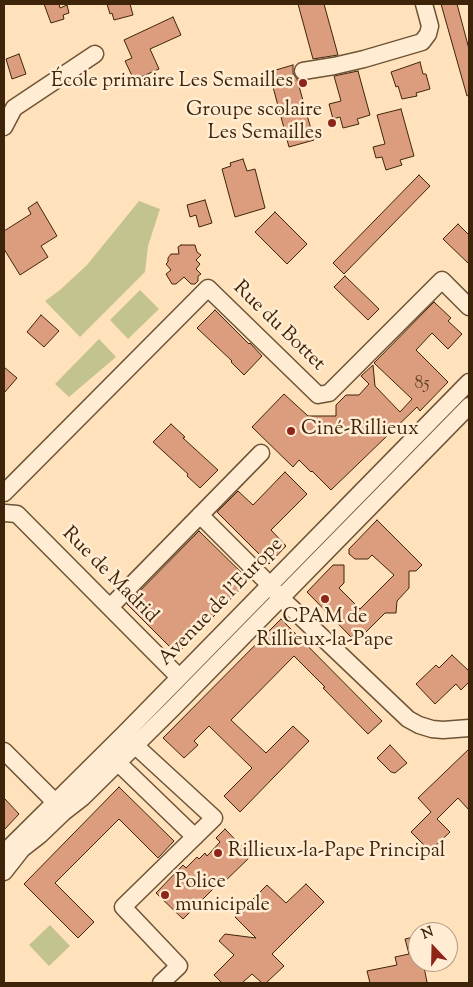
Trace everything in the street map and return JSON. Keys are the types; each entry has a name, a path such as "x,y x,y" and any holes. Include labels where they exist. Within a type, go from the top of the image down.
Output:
{"street":[{"path":"303,71 334,66 422,42 428,34 430,26 424,4"},
{"path":"4,127 14,108 95,54"},
{"name":"Rue du Bottet","path":"4,493 208,288 318,395 329,393 442,280 469,307"},
{"name":"Avenue de l'Europe","path":"129,740 179,677 469,382"},
{"name":"Avenue de l'Europe","path":"4,853 60,807 82,798 112,756 281,598 469,406"},
{"path":"110,606 261,453"},
{"name":"Rue de Madrid","path":"4,511 17,514 179,677"},
{"path":"200,516 281,598 408,719 419,725 443,730 469,728"},
{"path":"129,740 214,818 123,907 179,966 161,983"},
{"path":"4,751 60,807"},
{"path":"112,756 195,837"},
{"name":"Avenue de l'Europe","path":"4,872 22,848 40,835 60,807"}],"green space":[{"path":"139,201 160,209 148,246 145,272 80,337 45,301 87,265"},
{"path":"140,290 159,309 128,339 110,320"},
{"path":"99,339 116,357 69,397 55,384"},
{"path":"50,925 70,946 49,966 29,945"}],"building":[{"path":"44,4 59,4 60,8 67,5 69,13 63,15 64,19 51,23"},
{"path":"107,4 130,4 133,15 114,20"},
{"path":"298,4 324,4 338,55 313,59"},
{"path":"441,4 457,4 469,49 469,95 467,96"},
{"path":"173,17 181,35 150,49 159,69 134,80 125,61 132,58 124,40"},
{"path":"19,54 26,74 12,79 6,59"},
{"path":"420,62 430,89 416,93 417,96 402,99 391,72"},
{"path":"293,65 293,73 297,79 314,140 289,147 269,72"},
{"path":"358,71 370,115 357,119 359,124 343,128 340,117 333,119 329,104 341,101 334,76"},
{"path":"401,109 414,156 400,160 402,165 386,170 382,157 376,158 373,147 385,144 377,115"},
{"path":"243,159 247,171 255,169 265,208 235,217 222,169 231,166 230,163"},
{"path":"419,175 430,186 344,274 333,263"},
{"path":"205,200 212,223 199,227 196,215 190,217 187,205"},
{"path":"37,202 57,236 41,246 48,257 20,275 4,249 4,231 31,214 28,208"},
{"path":"275,212 307,244 287,264 255,232"},
{"path":"458,224 469,235 469,264 443,239"},
{"path":"181,245 195,245 197,252 201,255 196,260 200,264 196,269 201,274 198,276 198,281 195,284 191,284 184,277 176,284 172,284 166,274 171,270 166,264 168,258 171,254 179,254 178,247"},
{"path":"345,276 379,309 368,320 334,287"},
{"path":"434,302 451,318 448,321 462,334 448,349 432,333 416,350 448,382 420,411 417,407 331,490 299,460 293,467 252,427 284,394 308,416 336,416 336,405 346,395 359,395 369,384 361,376 373,365 375,386 400,412 412,399 374,363"},
{"path":"215,310 262,356 244,375 197,328"},
{"path":"41,315 59,331 44,347 27,332"},
{"path":"4,367 17,378 4,393"},
{"path":"171,424 185,437 183,438 218,470 200,488 187,476 188,474 153,442"},
{"path":"285,472 307,494 271,530 286,546 269,564 217,512 238,491 253,505"},
{"path":"377,520 422,565 416,571 409,571 409,588 397,601 396,613 385,613 361,637 357,632 351,637 307,592 333,565 344,565 344,583 339,588 360,609 394,575 372,555 368,559 355,559 349,554 349,549"},
{"path":"199,531 249,580 177,654 127,604"},
{"path":"281,619 382,721 368,734 294,656 231,720 266,753 293,726 309,741 240,812 224,796 252,768 209,726 194,741 198,745 184,758 163,738"},
{"path":"452,655 469,671 469,682 461,690 456,684 435,704 416,684 436,665 439,668"},
{"path":"390,745 407,763 395,773 391,772 377,758"},
{"path":"469,749 469,810 458,798 437,819 450,832 430,851 411,832 431,812 418,798"},
{"path":"119,787 174,841 158,858 119,819 55,883 94,922 78,938 24,884"},
{"path":"4,798 19,814 4,830"},
{"path":"225,829 251,856 220,886 218,884 183,919 156,893 183,865 186,868 197,857 199,859 205,853 207,856 220,842 216,838"},
{"path":"306,884 324,902 272,954 284,966 266,983 262,983 252,974 242,983 222,983 214,975 234,955 219,941 225,934 256,938 235,917 267,885 286,903"},
{"path":"408,938 408,950 405,939"},
{"path":"408,954 408,972 425,972 427,982 370,983 367,971 397,965 395,957"}],"place":[{"name":"École primaire Les Semailles","path":"303,83"},
{"name":"Groupe scolaire Les Semailles","path":"332,123"},
{"name":"Ciné-Rillieux","path":"291,431"},
{"name":"CPAM de Rillieux-la-Pape","path":"325,599"},
{"name":"Rillieux-la-Pape Principal","path":"218,853"},
{"name":"Police municipale","path":"165,895"}]}
